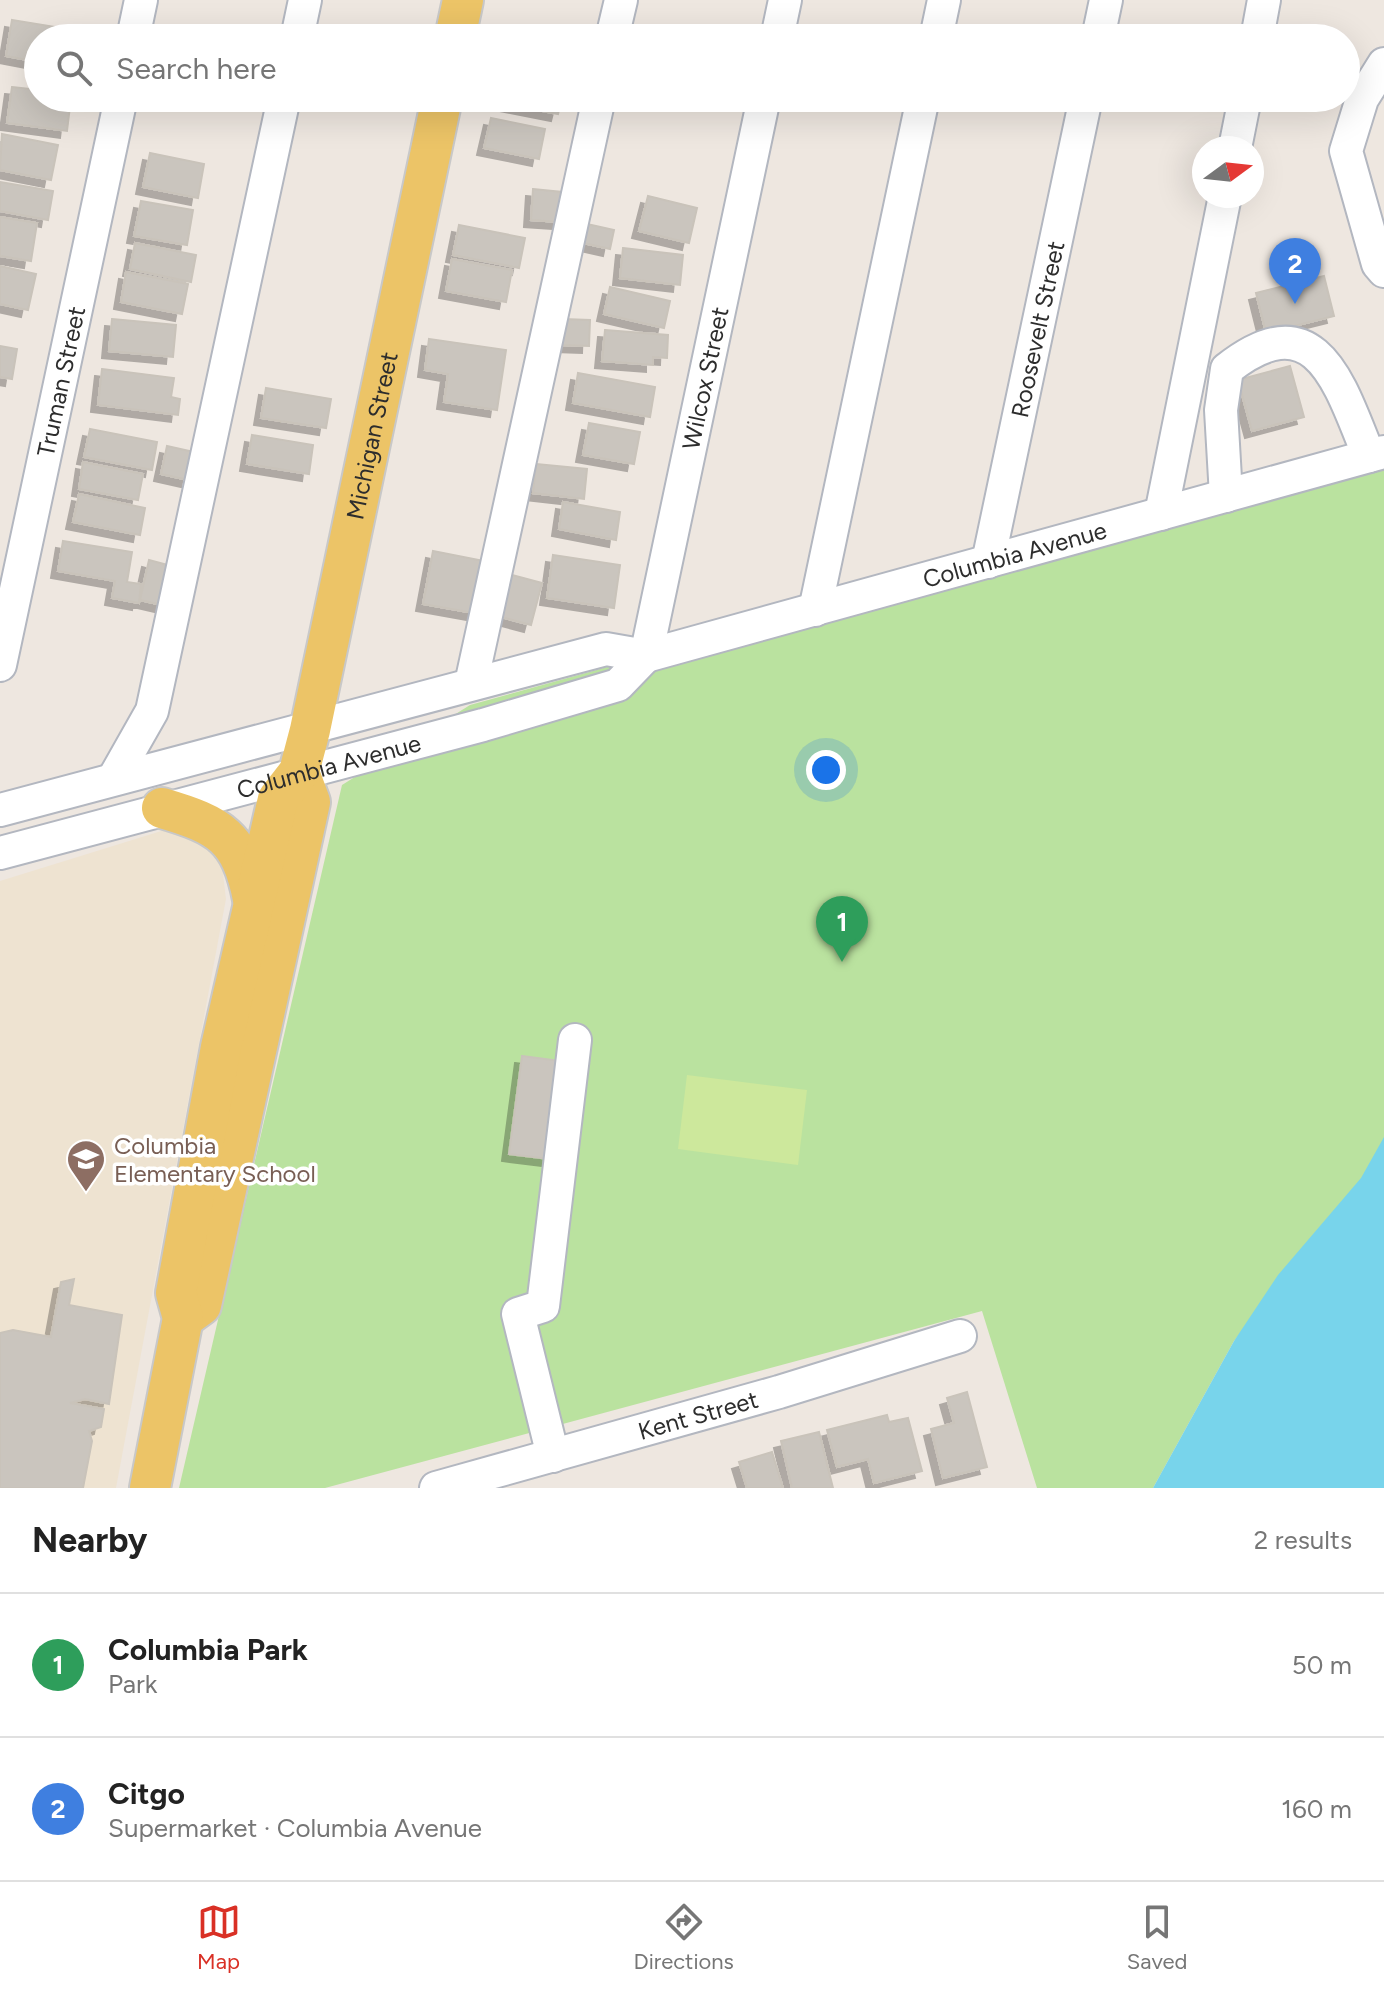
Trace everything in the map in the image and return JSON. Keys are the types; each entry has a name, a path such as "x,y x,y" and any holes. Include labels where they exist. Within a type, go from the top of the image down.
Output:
{"main road":[{"path":"458,24 463,0"},
{"name":"Michigan Street","path":"150,1488 183,1318 176,1293 221,1047 278,799 299,772 310,730 439,112"},
{"name":"Michigan Street","path":"183,1318 201,1305 309,808 299,772"},
{"path":"162,808 220,829 238,850 254,902"}],"street":[{"path":"136,24 141,0"},
{"path":"300,24 305,0"},
{"path":"615,24 621,0"},
{"path":"780,24 785,0"},
{"path":"939,24 944,0"},
{"path":"1101,24 1106,0"},
{"path":"1260,24 1264,0"},
{"path":"1360,106 1384,64"},
{"name":"Truman Street","path":"0,665 118,112"},
{"path":"114,778 152,711 281,112"},
{"path":"471,684 596,112"},
{"name":"Wilcox Street","path":"646,656 761,112"},
{"path":"815,610 920,112"},
{"name":"Roosevelt Street","path":"988,562 1083,112"},
{"path":"1237,136 1242,112"},
{"path":"1358,112 1346,151 1378,264 1384,271"},
{"path":"1161,514 1223,208"},
{"path":"1226,496 1221,410 1227,369 1245,355 1290,341 1314,350 1377,454"},
{"name":"Columbia Avenue","path":"0,810 606,649 646,656 1377,454"},
{"name":"Columbia Avenue","path":"0,853 483,725 618,685 646,656"},
{"path":"553,1456 518,1314 543,1306 575,1040"},
{"name":"Kent Street","path":"436,1488 779,1392 960,1336"}],"shaded area":[{"name":"Columbia Elementary School","path":"171,828 198,829 221,857 226,899 116,1488 0,1488 0,881"}],"green space":[{"path":"1384,452 1384,1139 1361,1180 1234,1341 1153,1488 1037,1488 982,1311 325,1488 179,1488 342,785 470,705"},
{"path":"687,1075 807,1090 798,1165 678,1149"}],"water":[{"path":"1384,1137 1384,1488 1153,1488 1234,1341 1278,1275 1361,1178"}],"building":[{"path":"12,20 37,24 24,24 24,59 6,56"},
{"path":"12,87 24,88 24,112 69,112 67,131 7,123"},
{"path":"491,118 545,129 539,159 484,148"},
{"path":"2,134 58,145 51,180 0,170"},
{"path":"150,153 204,164 198,198 143,187"},
{"path":"0,182 53,191 48,220 0,211"},
{"path":"533,189 562,192 559,222 531,220"},
{"path":"648,196 697,208 689,243 639,231"},
{"path":"141,201 193,210 187,245 134,236"},
{"path":"0,217 37,223 31,261 0,256"},
{"path":"587,224 614,230 610,249 583,243"},
{"path":"459,225 525,238 519,268 453,255"},
{"path":"135,243 196,255 191,282 130,269"},
{"path":"623,248 683,255 680,285 620,278"},
{"path":"452,259 512,270 506,302 446,291"},
{"path":"0,266 36,274 28,310 0,304"},
{"path":"126,272 188,284 182,314 121,302"},
{"path":"1324,276 1334,316 1266,333 1256,293"},
{"path":"610,287 670,301 664,328 604,314"},
{"path":"112,319 176,325 173,357 109,351"},
{"path":"563,319 590,320 589,346 562,345"},
{"path":"605,330 668,335 667,358 653,357 653,365 602,361"},
{"path":"429,339 506,350 497,410 444,402 448,374 425,370"},
{"path":"0,346 17,349 12,379 0,377"},
{"path":"1290,366 1304,417 1252,431 1238,380"},
{"path":"102,369 174,378 171,397 180,399 178,415 98,405"},
{"path":"578,373 655,387 650,417 573,403"},
{"path":"266,388 331,399 326,428 261,418"},
{"path":"589,423 640,432 634,464 583,455"},
{"path":"90,429 157,442 152,470 84,457"},
{"path":"252,435 313,445 309,474 247,464"},
{"path":"167,446 194,452 188,480 161,474"},
{"path":"83,462 143,474 138,500 79,489"},
{"path":"536,464 587,469 584,499 533,493"},
{"path":"79,494 145,508 140,535 73,522"},
{"path":"563,502 620,512 616,540 559,529"},
{"path":"63,541 132,552 127,582 141,584 139,603 112,598 115,581 58,571"},
{"path":"433,551 484,561 474,613 423,604"},
{"path":"553,555 620,565 614,608 547,598"},
{"path":"149,560 175,567 166,606 140,600"},
{"path":"512,575 542,583 531,625 501,617"},
{"path":"522,1056 561,1061 548,1159 509,1154"},
{"path":"74,1279 69,1305 122,1315 109,1404 85,1399 70,1403 104,1409 101,1427 89,1431 92,1441 83,1488 0,1488 0,1333 13,1330 51,1337 61,1282"},
{"path":"967,1392 987,1467 943,1478 931,1429 954,1423 947,1398"},
{"path":"887,1415 889,1422 908,1418 922,1471 874,1483 868,1459 837,1467 827,1430"},
{"path":"819,1432 833,1488 792,1488 781,1441"},
{"path":"772,1452 783,1488 747,1488 739,1462"}],"place":[{"name":"Citgo","path":"1295,304"},
{"name":"Columbia Park","path":"842,962"},
{"name":"Columbia Elementary School","path":"86,1193"}]}
